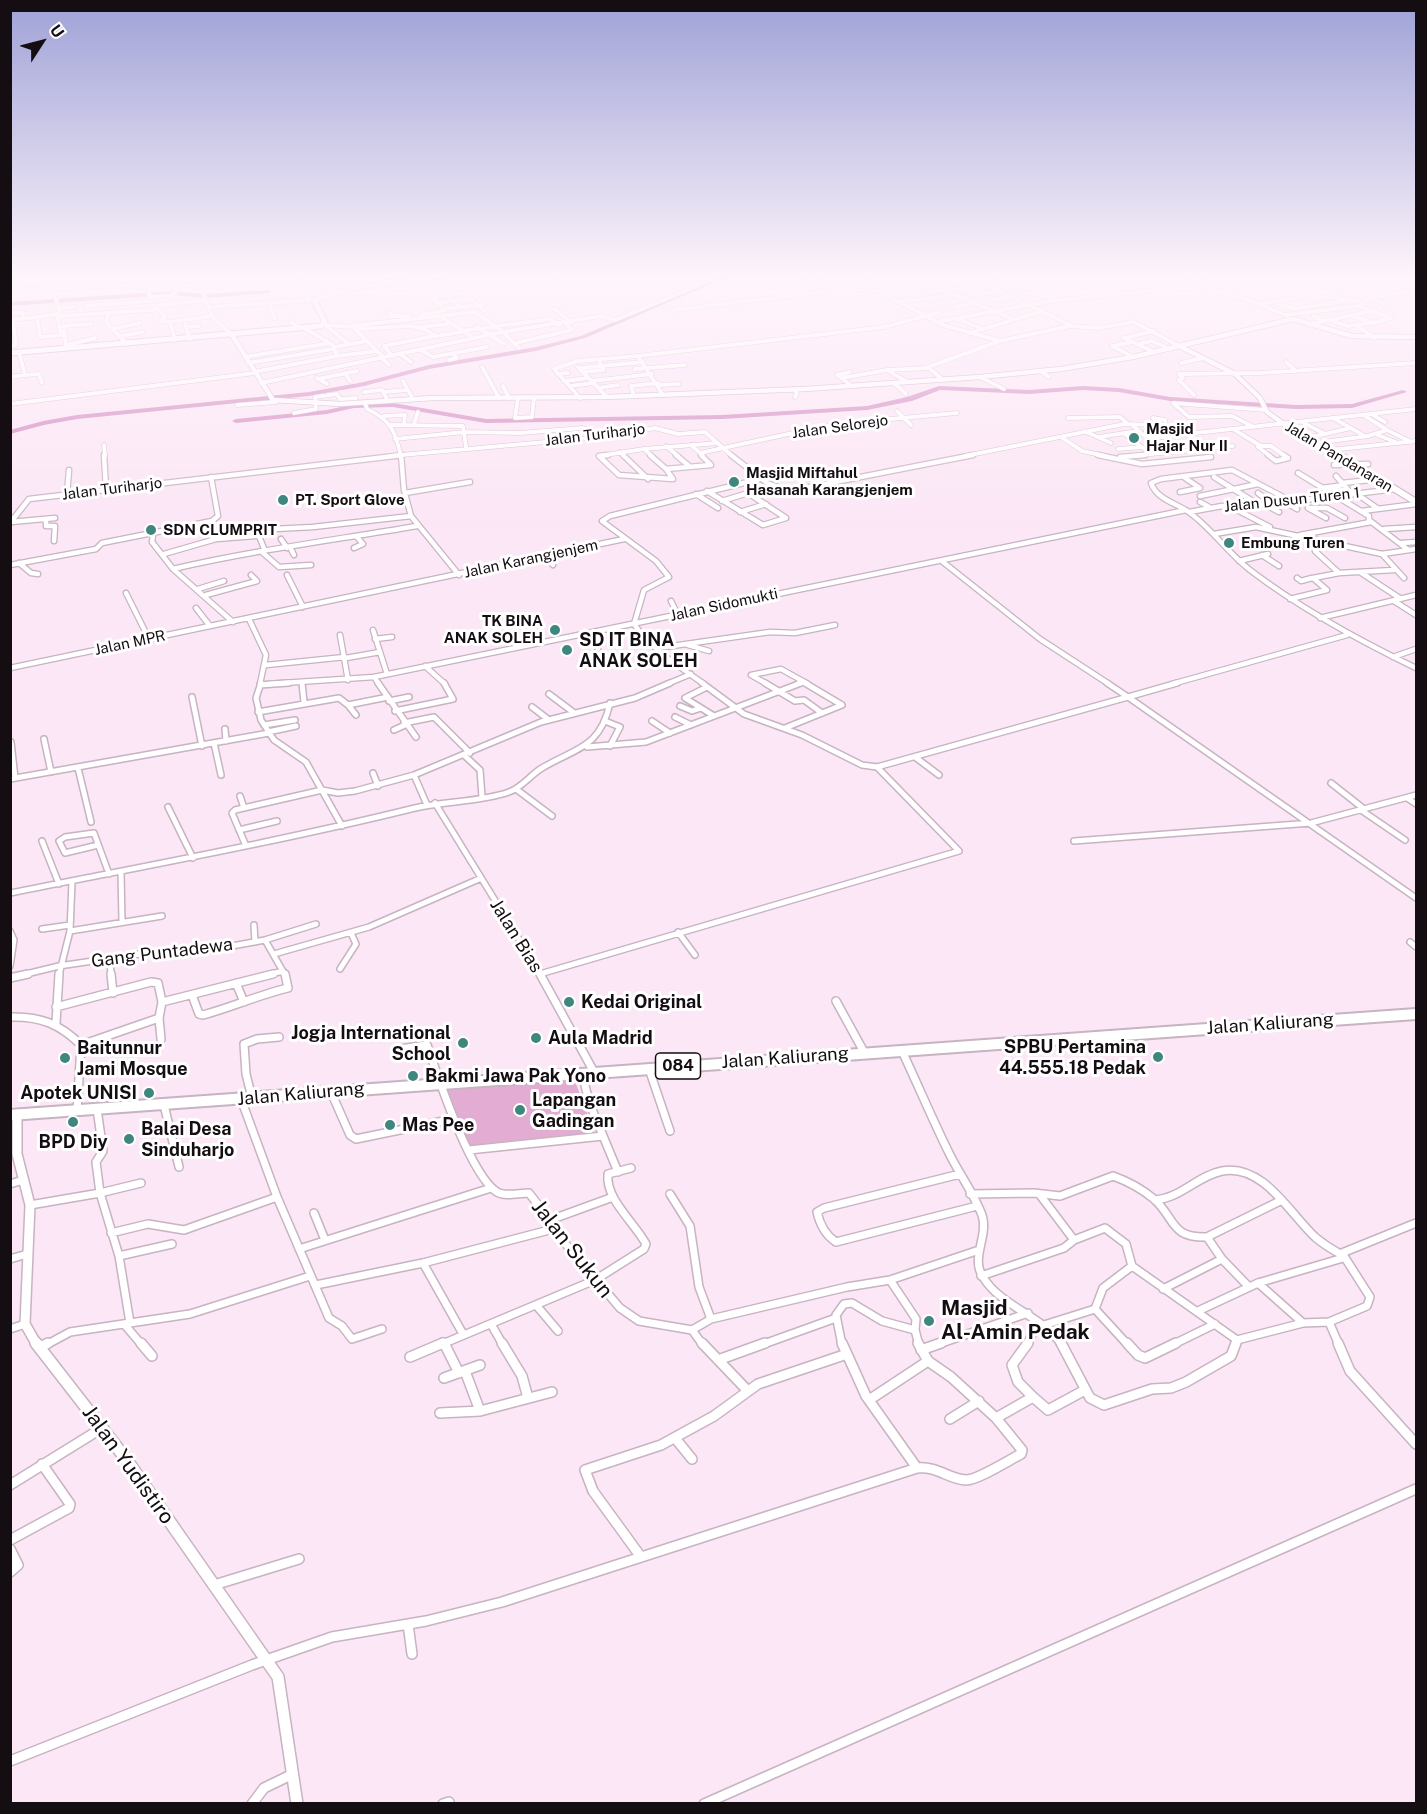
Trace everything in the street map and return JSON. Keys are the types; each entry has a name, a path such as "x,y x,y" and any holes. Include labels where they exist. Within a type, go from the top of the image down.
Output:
{"main road":[{"path":"247,361 268,396 274,401 315,404 340,402 366,405 413,399 580,398 852,386 1042,372 1111,361"},
{"path":"1208,361 1235,374 1260,398 1265,409"},
{"name":"Jalan Pandanaran","path":"1265,409 1307,438 1355,463 1415,501"},
{"name":"Jalan Kaliurang","path":"14,1114 164,1106 331,1091 1416,1014"}],"street":[{"path":"21,361 24,375"},
{"path":"10,404 254,373 314,361"},
{"path":"261,383 371,361"},
{"path":"385,361 389,365"},
{"path":"580,398 554,369 582,361"},
{"path":"581,370 604,370 599,361"},
{"path":"842,378 901,366 909,369 927,368 942,361"},
{"path":"1181,363 1191,361"},
{"path":"1293,361 1286,362 1296,371"},
{"path":"574,362 607,397"},
{"path":"602,366 643,362 663,395"},
{"path":"297,364 327,384"},
{"path":"635,369 685,365"},
{"path":"1194,394 1179,380 1183,378 1179,374 1235,374 1415,365"},
{"path":"482,367 499,398"},
{"path":"277,368 287,379"},
{"path":"927,368 942,380"},
{"path":"887,369 907,382"},
{"path":"318,379 357,371"},
{"path":"876,371 884,376"},
{"path":"850,372 837,374 852,386"},
{"path":"1042,372 1049,377"},
{"path":"345,373 350,381"},
{"path":"558,375 568,373"},
{"path":"13,385 11,377 24,375 39,374 42,383"},
{"path":"570,386 652,374"},
{"path":"980,377 1004,389"},
{"path":"404,381 413,399"},
{"path":"564,381 592,381"},
{"path":"916,381 922,386"},
{"path":"894,383 906,394"},
{"path":"634,396 631,386 679,384"},
{"path":"598,387 618,385"},
{"path":"503,386 509,398"},
{"path":"795,397 799,389"},
{"path":"364,392 381,390 388,401"},
{"path":"384,393 408,390"},
{"path":"294,412 318,408 315,404 315,397 318,396 337,394 340,402 356,398"},
{"path":"518,398 515,418 519,419 532,417 534,398"},
{"path":"237,405 274,401"},
{"path":"1252,427 1232,416 1189,417 1173,403 1265,409"},
{"path":"366,405 384,416 391,425 401,454 405,493 411,516 459,575"},
{"path":"926,408 936,414"},
{"name":"Jalan Turiharjo","path":"19,512 32,499 66,494 401,454 609,436 661,428 678,434 703,432 771,486 780,490 794,490 1061,437 1109,425 1166,427 1186,434 1416,409"},
{"path":"897,411 911,425"},
{"path":"414,424 418,412"},
{"path":"1101,412 1109,425"},
{"name":"Jalan Selorejo","path":"700,453 835,424 957,413"},
{"path":"876,414 883,420"},
{"path":"1372,414 1385,422"},
{"path":"384,416 405,415 404,424"},
{"path":"1363,415 1387,430 1414,441"},
{"path":"1068,418 1122,417 1148,438 1186,434 1220,463"},
{"path":"1153,418 1165,420 1166,427"},
{"path":"1333,418 1364,435"},
{"path":"1224,421 1241,419"},
{"path":"1301,422 1325,434"},
{"path":"391,425 462,426 465,427 466,447"},
{"path":"506,432 508,426"},
{"path":"395,439 464,432 582,428 609,436"},
{"path":"1307,438 1351,428"},
{"path":"1233,429 1260,446 1271,446 1288,458 1276,461 1257,447 1260,446"},
{"path":"1099,437 1138,430"},
{"path":"1316,443 1387,430"},
{"path":"1083,431 1111,443"},
{"path":"1146,431 1156,438"},
{"path":"1123,433 1150,453"},
{"path":"1375,434 1398,443"},
{"path":"1352,436 1366,446"},
{"path":"1061,437 1082,452 1142,464 1211,457"},
{"path":"1330,450 1414,441"},
{"path":"644,449 666,469 672,479 648,479 617,474 600,455 620,452 666,446 718,443"},
{"path":"104,445 106,489"},
{"path":"666,469 711,465 691,445"},
{"path":"666,446 690,466"},
{"path":"1114,457 1233,446"},
{"path":"1118,449 1142,447"},
{"path":"620,452 648,479"},
{"path":"1164,452 1176,460"},
{"path":"1334,465 1368,464"},
{"path":"66,494 69,470"},
{"path":"1326,518 1232,471 1156,480 1151,487 1188,511 1239,561 1290,599 1347,635 1416,668"},
{"path":"1298,473 1369,516 1371,522 1407,549"},
{"path":"1336,476 1352,493 1377,508"},
{"path":"10,565 99,549 99,545 106,543 153,535 218,518 211,477"},
{"path":"1214,477 1262,505 1279,512"},
{"name":"Jalan Karangjenjem","path":"624,539 602,523 603,519 759,478"},
{"path":"1180,492 1200,488 1185,478"},
{"path":"1322,488 1380,479"},
{"path":"1360,481 1365,486"},
{"path":"405,493 470,482"},
{"path":"1212,508 1200,499 1259,484"},
{"path":"722,501 771,486"},
{"name":"Jalan Dusun Turen 1","path":"1188,511 1222,506 1233,508 1262,505 1395,489"},
{"path":"755,497 780,490"},
{"path":"707,491 740,512 767,525 786,517 748,493"},
{"path":"1327,491 1352,493"},
{"path":"1258,493 1271,503"},
{"path":"696,494 718,508"},
{"path":"1361,511 1415,501"},
{"path":"1285,502 1297,509"},
{"path":"740,512 766,504"},
{"path":"1233,508 1255,515 1269,525 1269,528"},
{"path":"1308,508 1327,508 1345,518"},
{"name":"Jalan Sidomukti","path":"260,685 374,677 1188,511"},
{"path":"10,513 19,512"},
{"path":"11,522 19,512"},
{"path":"164,554 235,531 314,527 411,516"},
{"path":"11,522 55,518"},
{"path":"46,519 47,527 55,527 54,541"},
{"path":"1296,536 1371,522"},
{"path":"173,569 237,554 417,526"},
{"path":"1214,534 1256,527 1269,528 1326,544 1382,554 1416,549"},
{"path":"1383,530 1416,527"},
{"path":"1314,533 1326,544"},
{"path":"153,535 152,542 164,554 173,569 206,595 232,622"},
{"path":"216,539 258,536 264,551 279,567 311,565"},
{"path":"354,548 363,544 357,537"},
{"path":"281,539 294,555"},
{"path":"624,539 656,561 669,577 644,590 634,624 640,633 735,708 751,717 785,728 862,765 877,767 1347,635"},
{"name":"Jalan Karangjenjem","path":"249,619 624,539"},
{"path":"1318,542 1314,544 1315,551 1339,573"},
{"path":"1401,543 1416,542"},
{"path":"1382,554 1394,570 1404,578"},
{"path":"1239,561 1265,555 1279,566"},
{"path":"544,556 553,565"},
{"path":"943,562 1040,639 1311,823 1416,898"},
{"path":"19,563 31,573 38,574"},
{"path":"1297,578 1301,580 1339,573 1394,570"},
{"path":"1360,572 1401,599"},
{"path":"287,575 303,607"},
{"path":"206,595 257,581 251,576"},
{"path":"1290,599 1327,590 1312,578"},
{"path":"198,589 224,581"},
{"path":"126,593 149,639"},
{"path":"1320,618 1416,595"},
{"path":"1394,600 1416,613"},
{"path":"671,601 678,615"},
{"path":"196,608 210,626"},
{"path":"272,614 277,621"},
{"path":"249,619 263,644 266,665 256,698 258,712 268,733 285,749 302,757 342,826"},
{"name":"Jalan MPR","path":"10,668 249,619"},
{"path":"658,648 770,632 792,633 835,625"},
{"path":"789,626 792,633"},
{"path":"373,630 387,674"},
{"path":"586,633 598,649"},
{"path":"340,635 346,657 348,680"},
{"path":"375,639 392,637"},
{"path":"685,644 709,651"},
{"path":"1393,657 1416,649"},
{"path":"266,665 380,652"},
{"path":"395,711 453,699 446,685 425,666"},
{"path":"785,728 822,713 842,704 780,668 751,676 795,701 804,700 822,713"},
{"path":"246,846 232,811 322,790 348,792 378,786 414,775 549,720 660,689 692,674"},
{"path":"374,677 395,711 416,737"},
{"path":"302,682 304,702"},
{"path":"10,893 194,858 435,803 482,797 516,789 540,769 586,747 646,742 804,682"},
{"path":"707,687 685,698 714,716"},
{"path":"549,694 573,712"},
{"path":"192,697 202,746"},
{"path":"348,705 409,697"},
{"path":"258,712 304,702 341,698 356,716"},
{"path":"586,747 604,721 610,703"},
{"path":"680,706 690,711 701,708"},
{"path":"532,707 549,720"},
{"path":"394,730 405,724 434,717 484,776 482,797"},
{"path":"675,717 691,725"},
{"path":"604,721 620,727 610,746"},
{"path":"652,721 670,733"},
{"path":"11,742 13,779 268,733 296,723 264,725"},
{"path":"225,729 226,741"},
{"path":"44,739 51,772"},
{"path":"214,743 221,775"},
{"path":"915,758 939,775"},
{"path":"540,974 959,851 877,767"},
{"path":"78,768 91,822"},
{"path":"373,773 378,786"},
{"path":"414,775 427,805"},
{"path":"1331,783 1363,810 1405,840"},
{"path":"516,789 552,816"},
{"path":"1074,841 1311,823 1416,795"},
{"path":"240,796 244,807"},
{"path":"1407,798 1416,804"},
{"name":"Jalan Bias","path":"435,803 479,879 540,974 594,1072"},
{"path":"168,807 194,858"},
{"path":"239,830 277,821"},
{"path":"98,845 65,853 59,841 65,837 91,832 98,845 109,874"},
{"path":"42,841 59,884"},
{"path":"121,872 122,922"},
{"path":"274,954 351,933 479,879"},
{"path":"56,1023 59,966 70,928 72,882"},
{"path":"42,929 70,928 162,916"},
{"name":"Gang Puntadewa","path":"10,978 59,966 148,953 189,954 265,940 316,924"},
{"path":"254,926 255,942"},
{"path":"10,931 14,940 10,966"},
{"path":"680,932 697,954"},
{"path":"340,969 356,944 351,933"},
{"path":"192,995 201,1016 244,1002 252,997 288,988 288,981 265,940"},
{"path":"1410,942 1416,947"},
{"path":"110,959 113,993"},
{"path":"162,1002 283,971"},
{"path":"243,972 246,981"},
{"path":"56,1007 154,982 158,983 162,1002 159,1018 161,1039"},
{"path":"236,983 244,1002"},
{"path":"836,1001 864,1052"},
{"path":"10,1017 30,1015 56,1023 81,1046"},
{"path":"81,1046 159,1018"},
{"path":"279,1037 257,1039 244,1044 247,1098 277,1197 330,1318 342,1326 351,1339 382,1329"},
{"path":"400,1049 427,1045 453,1119 491,1188"},
{"path":"77,1111 81,1046"},
{"path":"902,1050 960,1174 983,1217 984,1229 977,1261 981,1276 998,1293 1041,1324 1070,1356 1084,1390 1096,1404 1104,1405 1152,1389 1171,1388 1186,1382 1231,1356 1237,1340"},
{"path":"649,1068 669,1131"},
{"path":"582,1073 589,1102 618,1172"},
{"path":"331,1091 350,1135 356,1138 453,1119"},
{"path":"164,1106 179,1167"},
{"path":"97,1109 103,1151 96,1162 100,1193 119,1256 127,1324 152,1356"},
{"path":"10,1329 25,1324 30,1205 23,1180 14,1114"},
{"path":"469,1150 603,1136"},
{"path":"410,1357 595,1280 647,1247 641,1232 613,1197 606,1175 631,1168"},
{"path":"970,1194 1060,1196 1113,1176 1155,1200 1167,1200 1188,1186 1224,1171 1247,1174 1282,1200 1316,1237 1343,1257 1367,1288 1370,1297 1367,1306 1329,1322 1304,1323 1237,1340"},
{"path":"960,1174 824,1208 817,1212 818,1219 828,1236 836,1242 976,1206"},
{"path":"10,1184 23,1180"},
{"path":"30,1205 100,1193 141,1183"},
{"name":"Jalan Sukun","path":"299,1249 491,1188 504,1194 529,1193 550,1220 553,1229 614,1303 639,1321 692,1330"},
{"path":"670,1194 682,1208 694,1236 699,1290 711,1319"},
{"path":"1040,1195 1074,1240"},
{"path":"111,1233 148,1224 184,1230 277,1197"},
{"path":"550,1220 613,1197"},
{"path":"1155,1200 1167,1221 1178,1230 1188,1236 1207,1237 1282,1200"},
{"path":"314,1213 325,1240"},
{"path":"1343,1257 1345,1251 1416,1222"},
{"path":"981,1276 1064,1248 1074,1240 1105,1228 1124,1241 1128,1248 1127,1260 1132,1266 1237,1340"},
{"path":"315,1285 423,1263 553,1229"},
{"path":"1207,1237 1222,1259 1248,1287"},
{"path":"119,1256 172,1244"},
{"path":"747,1390 692,1330 711,1319 847,1287 890,1280 979,1250"},
{"path":"10,1259 27,1254"},
{"path":"1198,1311 1258,1283 1343,1257"},
{"path":"1163,1289 1222,1259"},
{"path":"423,1263 463,1334"},
{"path":"1095,1309 1097,1295 1105,1284 1132,1266"},
{"path":"39,1348 70,1332 190,1314 310,1276"},
{"path":"10,1761 268,1659 332,1637 408,1624 502,1602 917,1468 935,1467 965,1480 1019,1457 1022,1450 980,1401 928,1361 921,1350 915,1330 916,1319 890,1280"},
{"path":"1258,1283 1304,1323"},
{"path":"915,1330 885,1324 870,1317 852,1303 839,1308 836,1318 844,1355 858,1386 917,1468"},
{"path":"536,1305 558,1330"},
{"path":"1084,1390 1048,1410 1018,1382 1012,1365 1041,1324 1095,1309"},
{"path":"1095,1309 1138,1354 1145,1358 1215,1324"},
{"path":"921,1350 1028,1313"},
{"path":"718,1360 836,1318"},
{"path":"1329,1322 1350,1371 1416,1444"},
{"name":"Jalan Yudistiro","path":"25,1324 39,1348 102,1428 268,1659 278,1677 297,1803"},
{"path":"491,1324 522,1376 528,1398"},
{"path":"443,1342 462,1372 480,1411"},
{"path":"641,1557 592,1491 585,1470 675,1438 714,1416 747,1390 782,1374 844,1355"},
{"path":"869,1400 928,1361"},
{"path":"444,1378 480,1365"},
{"path":"440,1413 480,1411 552,1392"},
{"path":"996,1418 1033,1397"},
{"path":"950,1419 980,1401"},
{"path":"10,1485 102,1428"},
{"path":"675,1438 693,1459"},
{"path":"10,1540 69,1508 70,1504 42,1464"},
{"path":"704,1803 1416,1491"},
{"path":"10,1549 18,1565 10,1572"},
{"path":"214,1586 299,1559"},
{"path":"408,1624 412,1654"},
{"path":"252,1803 264,1788 293,1774"}],"shaded area":[{"name":"Lapangan Gadingan","path":"573,1076 595,1133 471,1147 443,1086"}],"waterway":[{"path":"10,432 77,417 309,394 467,361"},
{"path":"236,421 327,412 354,406 393,405 486,421 722,417 867,408 909,399 939,388 1029,392 1083,388 1119,390 1170,399 1296,407 1352,406 1403,392"}],"place":[{"name":"Masjid Hajar Nur II","path":"1134,438"},
{"name":"Masjid Miftahul Hasanah Karangjenjem","path":"734,482"},
{"name":"PT. Sport Glove","path":"283,500"},
{"name":"SDN CLUMPRIT","path":"151,530"},
{"name":"Embung Turen","path":"1229,543"},
{"name":"TK BINA ANAK SOLEH","path":"555,630"},
{"name":"SD IT BINA ANAK SOLEH","path":"567,650"},
{"name":"Kedai Original","path":"569,1002"},
{"name":"Aula Madrid","path":"536,1038"},
{"name":"Jogja International School","path":"463,1043"},
{"name":"SPBU Pertamina 44.555.18 Pedak","path":"1158,1057"},
{"name":"Baitunnur Jami Mosque","path":"65,1058"},
{"name":"Bakmi Jawa Pak Yono","path":"413,1076"},
{"name":"Apotek UNISI","path":"149,1093"},
{"name":"Lapangan Gadingan","path":"520,1110"},
{"name":"BPD Diy","path":"73,1122"},
{"name":"Mas Pee","path":"390,1125"},
{"name":"Balai Desa Sinduharjo","path":"129,1139"},
{"name":"Masjid Al-Amin Pedak","path":"929,1321"}]}
